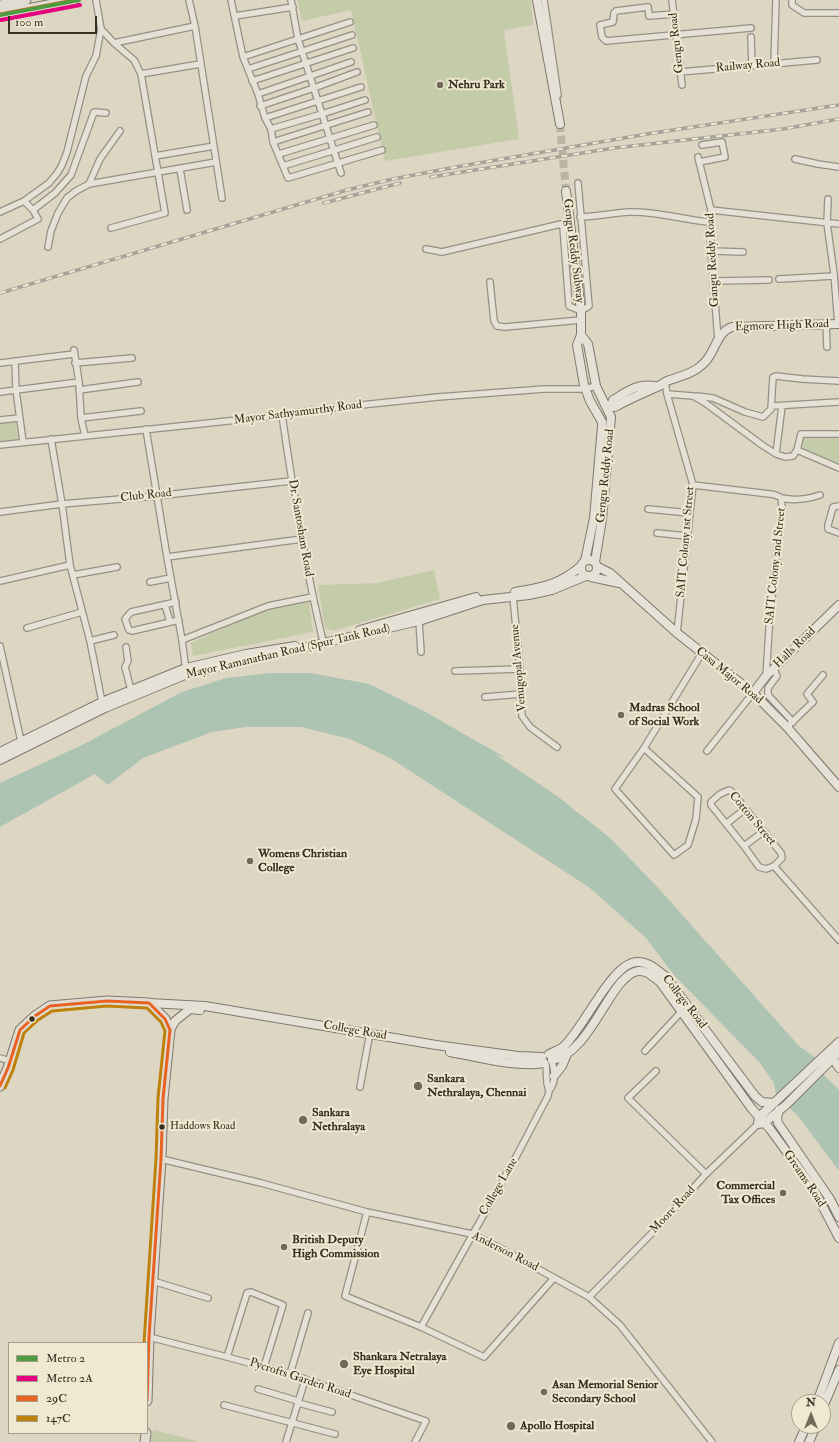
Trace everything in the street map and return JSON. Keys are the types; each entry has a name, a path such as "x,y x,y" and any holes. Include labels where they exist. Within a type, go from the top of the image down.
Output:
{"main road":[{"path":"0,5 26,0"},
{"path":"0,14 74,0"},
{"path":"537,0 560,124"},
{"name":"Gengu Reddy Subway","path":"566,191 581,316"},
{"name":"Gengu Reddy Road","path":"581,316 581,335 577,345 584,389 599,418"},
{"name":"Egmore High Road","path":"662,384 693,372 704,364 712,354 718,340 728,328 838,324"},
{"path":"581,335 588,344 596,386 610,408"},
{"path":"620,584 588,576 581,571 594,518 602,426 599,418 610,408 613,400 634,386 662,384"},
{"name":"Gengu Reddy Road","path":"596,564 611,425 610,408"},
{"path":"583,563 590,560 596,564 596,574 588,576"},
{"name":"Mayor Ramanathan Road (Spur Tank Road)","path":"0,760 131,690 246,654 323,641 480,596 512,593 544,586 560,581 583,563"},
{"name":"Casa Major Road","path":"596,564 610,573 620,584 677,633 751,691 762,702 790,724 839,787"},
{"name":"Mayor Ramanathan Road (Spur Tank Road)","path":"0,752 104,705 186,672 419,621 483,600 513,597 552,590 588,576"},
{"name":"Halls Road","path":"751,691 839,605"},
{"path":"762,702 761,686 765,677"},
{"name":"College Road","path":"170,1030 175,1021 190,1009 204,1010 508,1063 537,1064 547,1060 563,1046 575,1032 616,974 626,965 638,962 652,965 665,976 755,1096 762,1102 778,1104"},
{"name":"College Road","path":"0,1086 20,1030 35,1016 50,1006 107,1001 205,1006 436,1045 547,1060 557,1059 567,1054 584,1037 622,981 631,974 639,971 649,973 660,982 761,1121"},
{"path":"148,1369 152,1281 161,1159 163,1099 170,1030 165,1019 149,1003"},
{"path":"761,1121 778,1104 832,1062 839,1042"},
{"path":"778,1104 786,1105 832,1062 839,1052"},
{"path":"554,1076 562,1066 567,1054"},
{"name":"Greams Road","path":"778,1104 778,1123 830,1199 839,1217"},
{"name":"Greams Road","path":"761,1121 813,1188 839,1238"},
{"path":"821,1394 839,1343"},
{"path":"829,1394 839,1370"}],"street":[{"path":"0,212 24,201 49,183 62,165 67,152 86,76 96,56 101,29 96,0"},
{"path":"189,0 222,198"},
{"path":"231,0 243,57 258,94 260,106 270,130 273,142 288,178 382,150"},
{"path":"291,0 298,39 341,173"},
{"path":"544,0 558,95"},
{"name":"Gengu Road","path":"672,0 682,85"},
{"path":"774,64 776,0"},
{"path":"792,0 792,5 804,13 839,13"},
{"path":"235,16 293,7"},
{"path":"674,14 649,16 648,7 616,11 612,22 600,25 602,37 606,41 751,28"},
{"path":"243,57 350,22"},
{"path":"114,43 194,26"},
{"path":"101,29 114,43 134,60 141,74 165,213 111,228"},
{"path":"248,69 352,35"},
{"path":"751,37 752,66"},
{"path":"252,81 353,48"},
{"name":"Railway Road","path":"680,72 817,60"},
{"path":"258,94 351,62"},
{"path":"141,74 200,64"},
{"path":"260,106 357,72"},
{"path":"265,118 361,87"},
{"path":"270,130 365,100"},
{"path":"33,210 55,193 71,175 94,112 106,113"},
{"path":"273,142 368,112"},
{"path":"279,154 374,125"},
{"path":"89,184 100,159 120,131"},
{"path":"283,166 377,137"},
{"name":"Gangu Reddy Road","path":"702,145 722,142 725,157 698,159 711,210 711,251 718,340"},
{"path":"155,156 214,146"},
{"path":"795,159 839,167"},
{"path":"48,247 51,231 58,213 67,198 89,184 216,162"},
{"path":"180,168 187,210"},
{"path":"490,282 494,321 497,326 505,327 581,316 589,306 578,183"},
{"path":"828,199 827,223 836,273 838,324"},
{"path":"0,239 38,219 33,210 24,201"},
{"path":"711,210 839,224"},
{"path":"580,217 631,212 675,216 710,222"},
{"path":"426,249 442,252 561,224 563,227 570,306 581,316"},
{"path":"711,251 744,252"},
{"path":"779,279 836,273"},
{"path":"714,281 769,280"},
{"path":"826,324 827,347"},
{"path":"0,363 74,352 79,382 81,418 85,436"},
{"path":"75,362 132,358"},
{"path":"14,361 22,442"},
{"path":"667,394 713,398 745,412 763,417 772,406 773,377 839,381"},
{"path":"0,392 79,382"},
{"path":"79,390 138,382"},
{"name":"SAIT Colony 1st Street","path":"662,384 667,394 693,485 677,633"},
{"name":"Mayor Sathyamurthy Road","path":"0,445 438,397 544,389 584,389 596,386"},
{"path":"693,396 704,402 762,445 776,454 785,457 793,456 798,450 802,434 839,434"},
{"path":"772,406 839,402"},
{"path":"776,454 782,406"},
{"path":"81,418 141,411"},
{"name":"Dr. Santosham Road","path":"282,415 291,481 312,598 323,641"},
{"path":"0,420 19,418"},
{"path":"146,430 156,496 179,620 186,672"},
{"path":"51,439 70,565 90,641 104,705"},
{"path":"798,450 839,468"},
{"name":"Club Road","path":"0,512 62,504 156,496 291,481"},
{"name":"SAIT Colony 2nd Street","path":"693,485 776,494 781,498 782,507 765,677"},
{"path":"781,498 805,500 820,495"},
{"path":"839,506 833,507 828,525 828,529 839,533"},
{"path":"648,509 690,513"},
{"path":"657,533 687,536"},
{"path":"167,557 302,539"},
{"path":"0,581 70,565"},
{"path":"73,575 117,568"},
{"path":"150,582 171,578"},
{"name":"Venugopal Avenue","path":"513,597 522,694 522,716 530,727 557,747"},
{"path":"182,640 268,606 312,598"},
{"path":"176,602 131,612 125,619 128,630 136,630 179,620"},
{"path":"165,605 170,622"},
{"path":"27,628 82,612"},
{"path":"419,621 421,652"},
{"path":"90,641 114,635"},
{"path":"0,646 22,741"},
{"path":"126,647 128,661 125,668 131,690"},
{"path":"644,748 698,797 696,819 688,845 674,854 615,789 644,748 702,653"},
{"path":"455,671 520,669"},
{"path":"774,669 777,676 768,688 768,695 790,724 813,702 807,694 823,675"},
{"path":"707,751 751,691"},
{"path":"485,697 522,694"},
{"name":"Cotton Street","path":"729,790 745,809 782,855 782,858 774,866 766,869 760,868 711,805 720,794 729,790"},
{"path":"726,824 745,809"},
{"path":"744,846 763,832"},
{"path":"774,866 839,940"},
{"path":"645,1051 681,1012"},
{"path":"360,1087 369,1038"},
{"path":"0,1058 10,1061"},
{"path":"547,1060 554,1076"},
{"path":"547,1060 547,1083 549,1091"},
{"path":"656,1071 628,1098 706,1174"},
{"name":"College Lane","path":"421,1327 517,1155 548,1096 554,1083 554,1076"},
{"name":"Moore Road","path":"588,1297 650,1235 706,1174 761,1121"},
{"name":"Anderson Road","path":"161,1159 261,1183 368,1212 472,1234 498,1246 588,1297 620,1325 712,1442"},
{"path":"368,1212 345,1296 421,1327 484,1357 554,1278"},
{"path":"152,1281 208,1298"},
{"path":"227,1356 247,1293 251,1292 283,1304 264,1367"},
{"path":"290,1374 308,1313"},
{"name":"Pycrofts Garden Road","path":"149,1337 227,1356 290,1374 426,1421 415,1442"},
{"path":"286,1442 305,1380"},
{"path":"258,1389 332,1412"},
{"path":"224,1405 334,1434"}],"shaded area":[{"name":"Nehru Park","path":"297,0 531,0 533,25 504,30 519,139 385,161 351,10 302,21"},
{"path":"15,418 18,439 0,441 0,420"},
{"path":"803,435 839,435 839,464 802,449"},
{"path":"434,570 440,599 333,631 325,628 318,585 377,583"},
{"path":"309,601 313,632 193,656 191,643 271,606"},
{"path":"270,673 311,673 369,684 424,711 506,758 496,755 557,796 610,838 661,891 799,1046 816,1058 824,1075 839,1090 839,1171 798,1116 776,1095 774,1083 759,1062 674,975 646,938 590,888 390,758 350,739 301,727 246,727 212,732 143,758 108,785 95,774 0,827 0,783 82,745 182,692 226,678"},
{"path":"154,1430 201,1442 151,1442 152,1432"}],"tunnel":[{"path":"560,124 566,191"}],"railway":[{"path":"0,293 347,190 393,179 647,134 839,105"},
{"path":"431,177 614,148 783,129 839,119"},
{"path":"324,203 400,183"}],"metro line":[{"name":"2","path":"0,15 79,0"},
{"name":"2A","path":"1,20 80,5"}],"transit line":[{"name":"29C","path":"0,14 74,0"},
{"name":"29C","path":"0,1086 8,1068 20,1030 35,1016 50,1006 107,1001 149,1003 165,1019 170,1030 163,1099 161,1159 148,1369"},
{"name":"147C","path":"5,1088 13,1070 24,1033 38,1020 52,1011 107,1006 147,1008 161,1022 165,1031 158,1098 156,1159 144,1342"}],"place":[{"name":"Nehru Park","path":"440,85"},
{"name":"Madras School of Social Work","path":"621,715"},
{"name":"Womens Christian College","path":"250,861"},
{"name":"Sankara Nethralaya, Chennai","path":"418,1086"},
{"name":"Sankara Nethralaya","path":"303,1120"},
{"name":"Haddows Road","path":"162,1127"},
{"name":"Commercial Tax Offices","path":"783,1193"},
{"name":"British Deputy High Commission","path":"284,1247"},
{"name":"Shankara Netralaya Eye Hospital","path":"344,1364"},
{"name":"Asan Memorial Senior Secondary School","path":"544,1392"},
{"name":"Apollo Hospital","path":"511,1426"}]}
